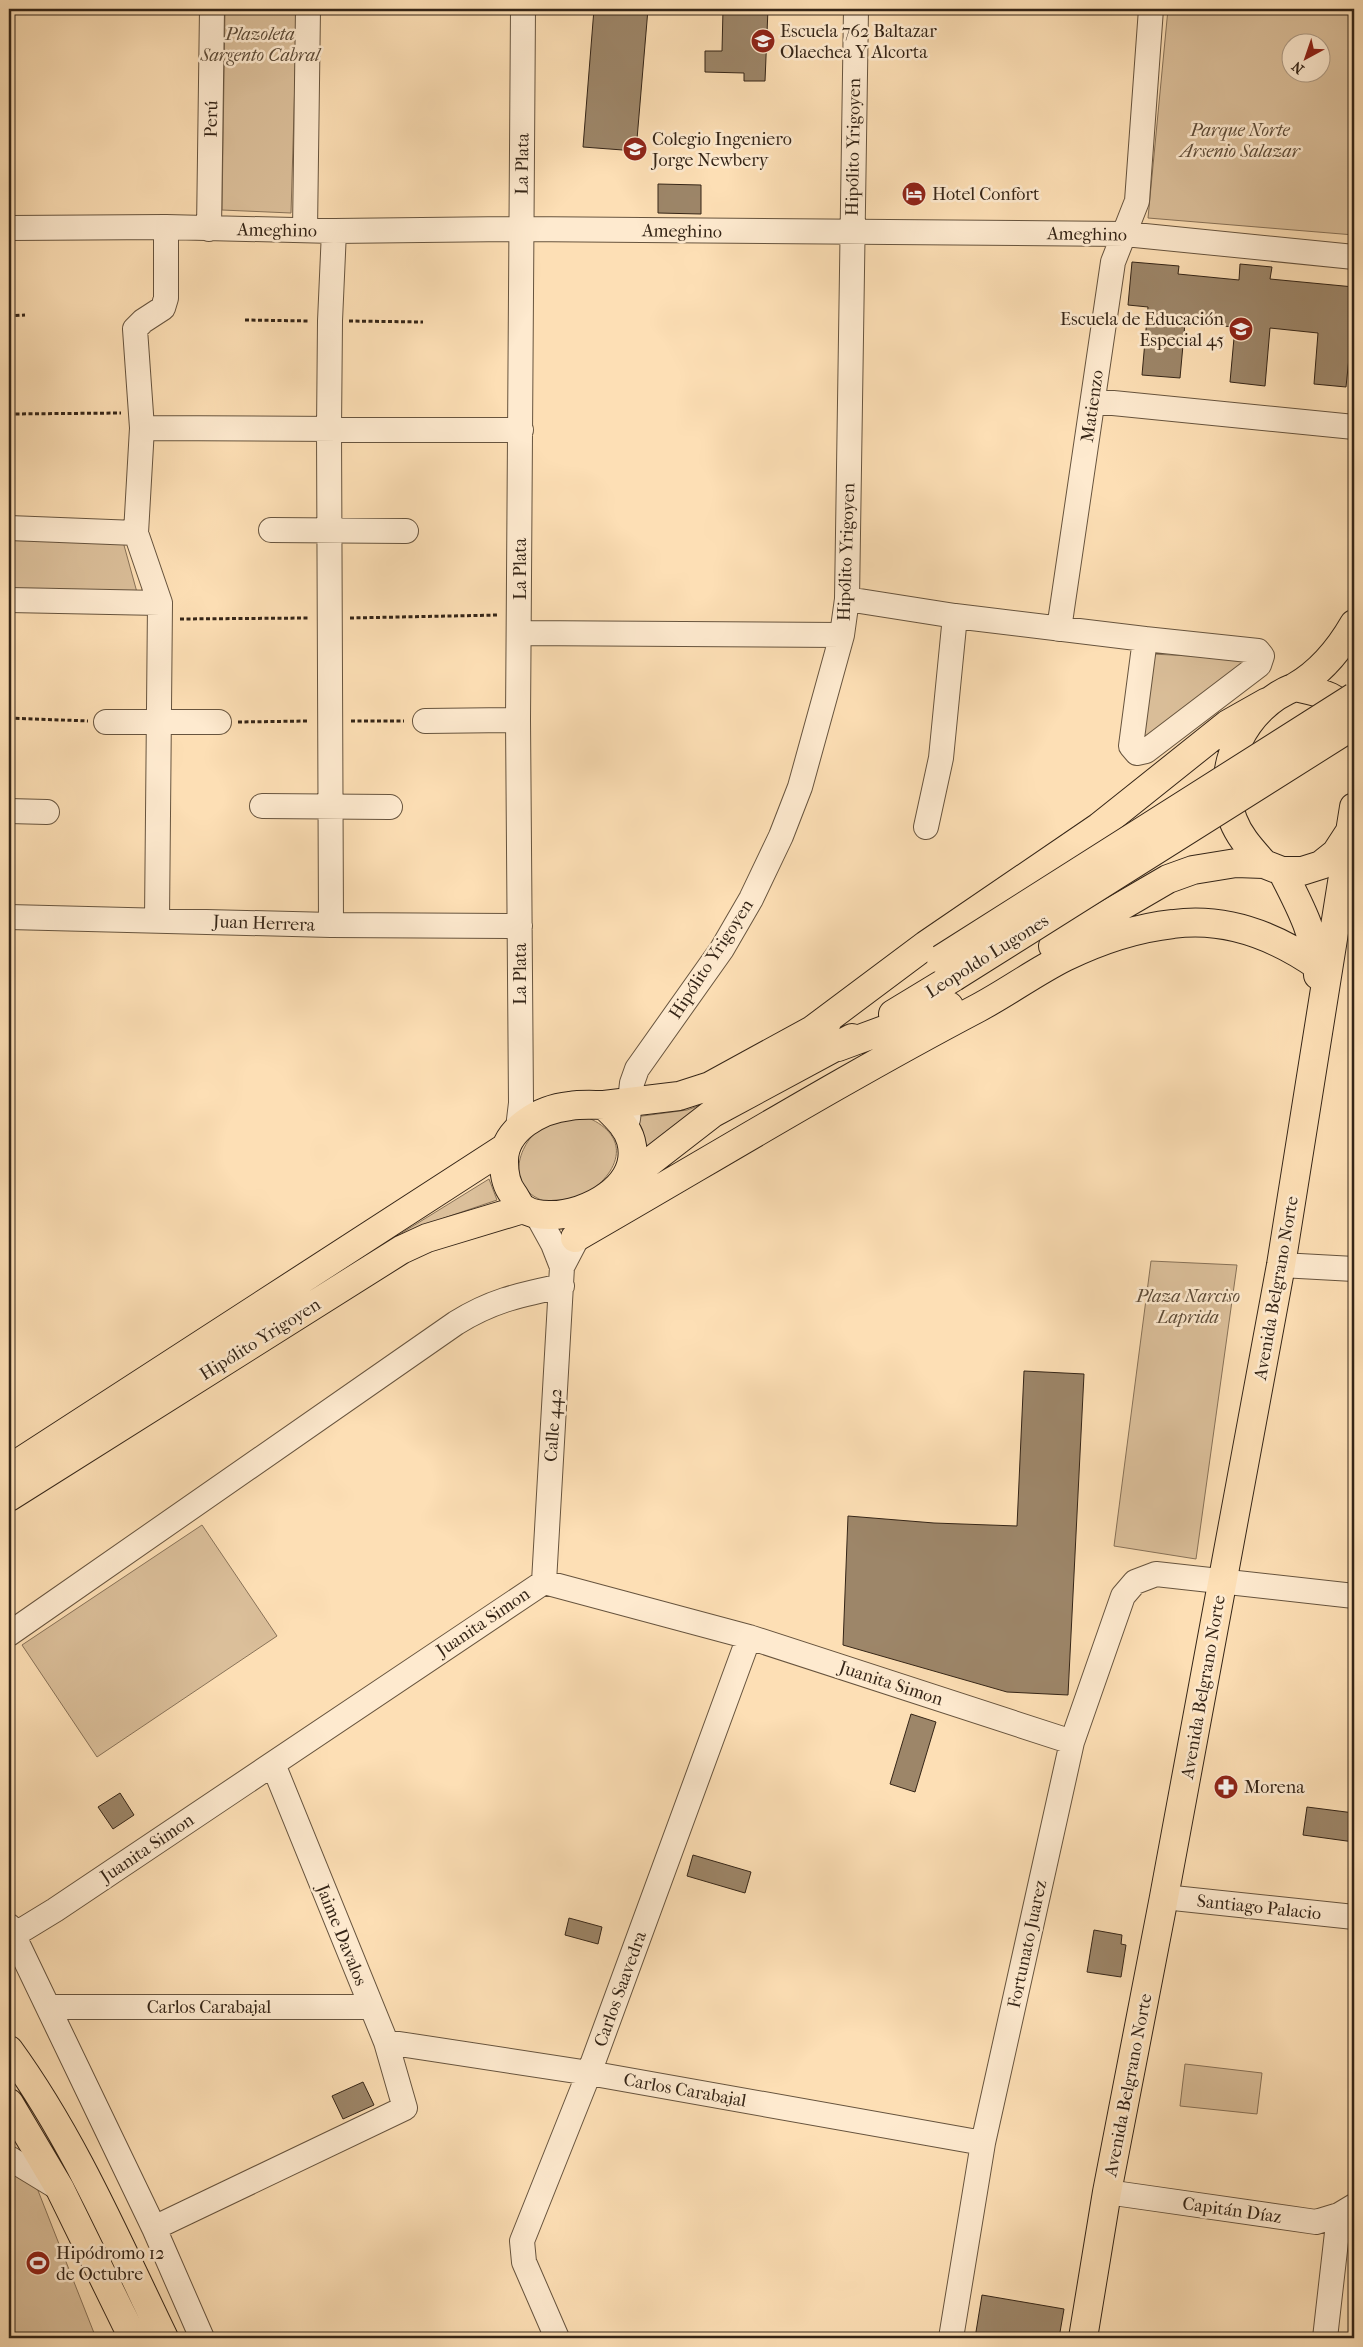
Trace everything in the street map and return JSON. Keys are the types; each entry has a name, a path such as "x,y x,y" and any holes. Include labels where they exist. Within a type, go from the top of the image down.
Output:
{"main road":[{"path":"1304,681 1342,645 1354,624"},
{"path":"811,1031 926,945 1099,827 1228,724 1304,681 1354,661"},
{"path":"1304,681 1344,705 1354,718"},
{"name":"Leopoldo Lugones","path":"612,1193 713,1113 838,1047 948,968 1354,697"},
{"name":"Avenida Belgrano Norte","path":"1267,702 1243,730 1232,755 1227,795 1233,819 1242,839 1273,867 1310,929 1318,966 1319,1034"},
{"name":"Leopoldo Lugones","path":"616,1104 679,1096 710,1086 811,1031 948,968 1354,725"},
{"path":"838,1047 968,998 1168,879 1193,870 1236,863 1302,871 1321,865 1336,853 1352,820"},
{"name":"Avenida Belgrano Norte","path":"1083,2338 1107,2192 1164,1897 1281,1265 1352,820"},
{"path":"1063,958 1117,909"},
{"path":"575,1238 805,1102 1063,958 1085,948 1135,931 1173,924 1202,922 1236,927 1260,934 1287,946 1318,966"},
{"path":"616,1104 618,1119 628,1134 631,1143 632,1155 629,1168 612,1193 574,1213 530,1212 510,1190 504,1172 511,1139 546,1112 569,1106 616,1104"},
{"name":"Hipólito Yrigoyen","path":"9,1469 511,1139"},
{"name":"Hipólito Yrigoyen","path":"9,1497 401,1250 427,1238 530,1212"},
{"path":"9,2050 26,2073 57,2125 108,2223 164,2338"},
{"path":"9,2103 60,2189 133,2338"}],"street":[{"name":"Perú","path":"209,229 212,9"},
{"path":"306,230 308,9"},
{"name":"La Plata","path":"511,1139 521,1103 518,720 523,9"},
{"name":"Hipólito Yrigoyen","path":"616,1104 632,1083 638,1069 722,949 751,899 781,836 800,787 842,636 847,599 856,9"},
{"name":"Matienzo","path":"1059,628 1113,262 1137,201 1151,9"},
{"name":"Ameghino","path":"9,228 166,227 334,231 521,229 1125,234 1354,257"},
{"path":"157,920 160,603 136,533 142,420 135,330 142,321 164,308 166,298 166,227"},
{"path":"331,925 329,429 330,321 334,231"},
{"path":"1093,401 1354,427"},
{"path":"142,420 329,429 521,430"},
{"path":"9,528 136,533"},
{"path":"271,530 406,531"},
{"path":"847,599 955,616 1145,640 1258,651 1262,656 1259,665 1146,751 1137,753 1131,746 1145,640"},
{"path":"9,600 160,603"},
{"path":"926,827 941,758 955,616"},
{"path":"519,633 842,636"},
{"path":"425,721 518,720"},
{"path":"106,722 219,722"},
{"path":"262,806 390,807"},
{"path":"9,811 46,812"},
{"name":"Juan Herrera","path":"9,917 331,925 520,926"},
{"name":"Calle 442","path":"544,1582 562,1276 575,1238 612,1193"},
{"name":"Calle 442","path":"530,1212 553,1244 562,1276"},
{"path":"1281,1265 1354,1269"},
{"path":"9,1634 456,1323 478,1309 562,1276"},
{"name":"Fortunato Juarez","path":"951,2338 983,2143 1072,1742 1123,1596 1134,1582 1156,1574 1222,1582"},
{"name":"Juanita Simon","path":"11,1930 55,1910 544,1582 749,1637 1072,1742"},
{"path":"1222,1582 1354,1596"},
{"name":"Carlos Saavedra","path":"557,2338 524,2262 522,2241 589,2073 749,1637"},
{"name":"Jaime Davalos","path":"154,2228 404,2108 386,2042 370,2007 273,1764"},
{"name":"Santiago Palacio","path":"1164,1897 1354,1917"},
{"path":"11,1930 154,2228 202,2338"},
{"name":"Carlos Carabajal","path":"48,2007 370,2007"},
{"name":"Carlos Carabajal","path":"386,2042 589,2073 983,2143"},
{"path":"9,2158 60,2189"},
{"name":"Capitán Díaz","path":"1107,2192 1316,2222 1346,2210"},
{"path":"1325,2338 1346,2210"}],"path":[{"path":"9,316 25,315"},
{"path":"9,414 142,420"},
{"path":"9,718 106,722"}],"green space":[{"name":"Plazoleta Sargento Cabral","path":"225,9 297,9 291,213 222,210"},
{"name":"Parque Norte Arsenio Salazar","path":"1168,9 1354,9 1354,235 1148,218"},
{"path":"9,537 122,538 138,596 9,594"},
{"path":"1152,654 1251,659 1145,739 1140,736"},
{"path":"718,1099 646,1152 642,1129 635,1117 687,1110"},
{"path":"584,1116 606,1129 616,1145 615,1162 605,1177 591,1190 573,1199 554,1202 537,1198 527,1190 521,1180 520,1158 525,1147 540,1128 550,1122 562,1118"},
{"path":"489,1179 497,1200 444,1218 392,1239"},
{"name":"Plaza Narciso Laprida","path":"1151,1261 1237,1265 1196,1559 1114,1546"},
{"path":"202,1525 277,1636 97,1757 22,1645"},
{"path":"1185,2064 1262,2073 1257,2114 1180,2106"},
{"name":"Hipódromo 12 de Octubre","path":"9,2147 37,2188 96,2338 9,2338"}],"building":[{"path":"594,9 648,9 636,151 583,147"},
{"path":"723,9 768,9 765,81 744,81 744,73 705,72 705,51 722,51"},
{"path":"658,184 701,185 701,214 658,213"},
{"path":"1132,262 1179,266 1178,274 1239,280 1240,264 1272,267 1270,279 1354,287 1354,338 1351,338 1346,387 1314,384 1318,333 1270,328 1265,386 1230,382 1235,327 1185,323 1180,378 1142,375 1148,307 1128,305"},
{"path":"1024,1371 1084,1374 1068,1695 1007,1692 843,1645 848,1516 934,1523 1017,1526"},
{"path":"911,1714 936,1722 915,1792 890,1784"},
{"path":"120,1793 134,1815 113,1829 98,1807"},
{"path":"1307,1807 1354,1813 1354,1842 1303,1835"},
{"path":"693,1855 751,1872 745,1893 687,1876"},
{"path":"569,1918 602,1927 598,1944 565,1935"},
{"path":"1094,1930 1122,1935 1121,1944 1126,1945 1121,1977 1087,1972"},
{"path":"363,2082 374,2105 343,2119 332,2096"},
{"path":"982,2295 1064,2309 1059,2338 975,2338"}],"place":[{"name":"Escuela 762 Baltazar Olaechea Y Alcorta","path":"763,41"},
{"name":"Colegio Ingeniero Jorge Newbery","path":"635,149"},
{"name":"Hotel Confort","path":"914,194"},
{"name":"Escuela de Educación Especial 45","path":"1241,329"},
{"name":"Morena","path":"1226,1787"},
{"name":"Hipódromo 12 de Octubre","path":"38,2263"}]}
